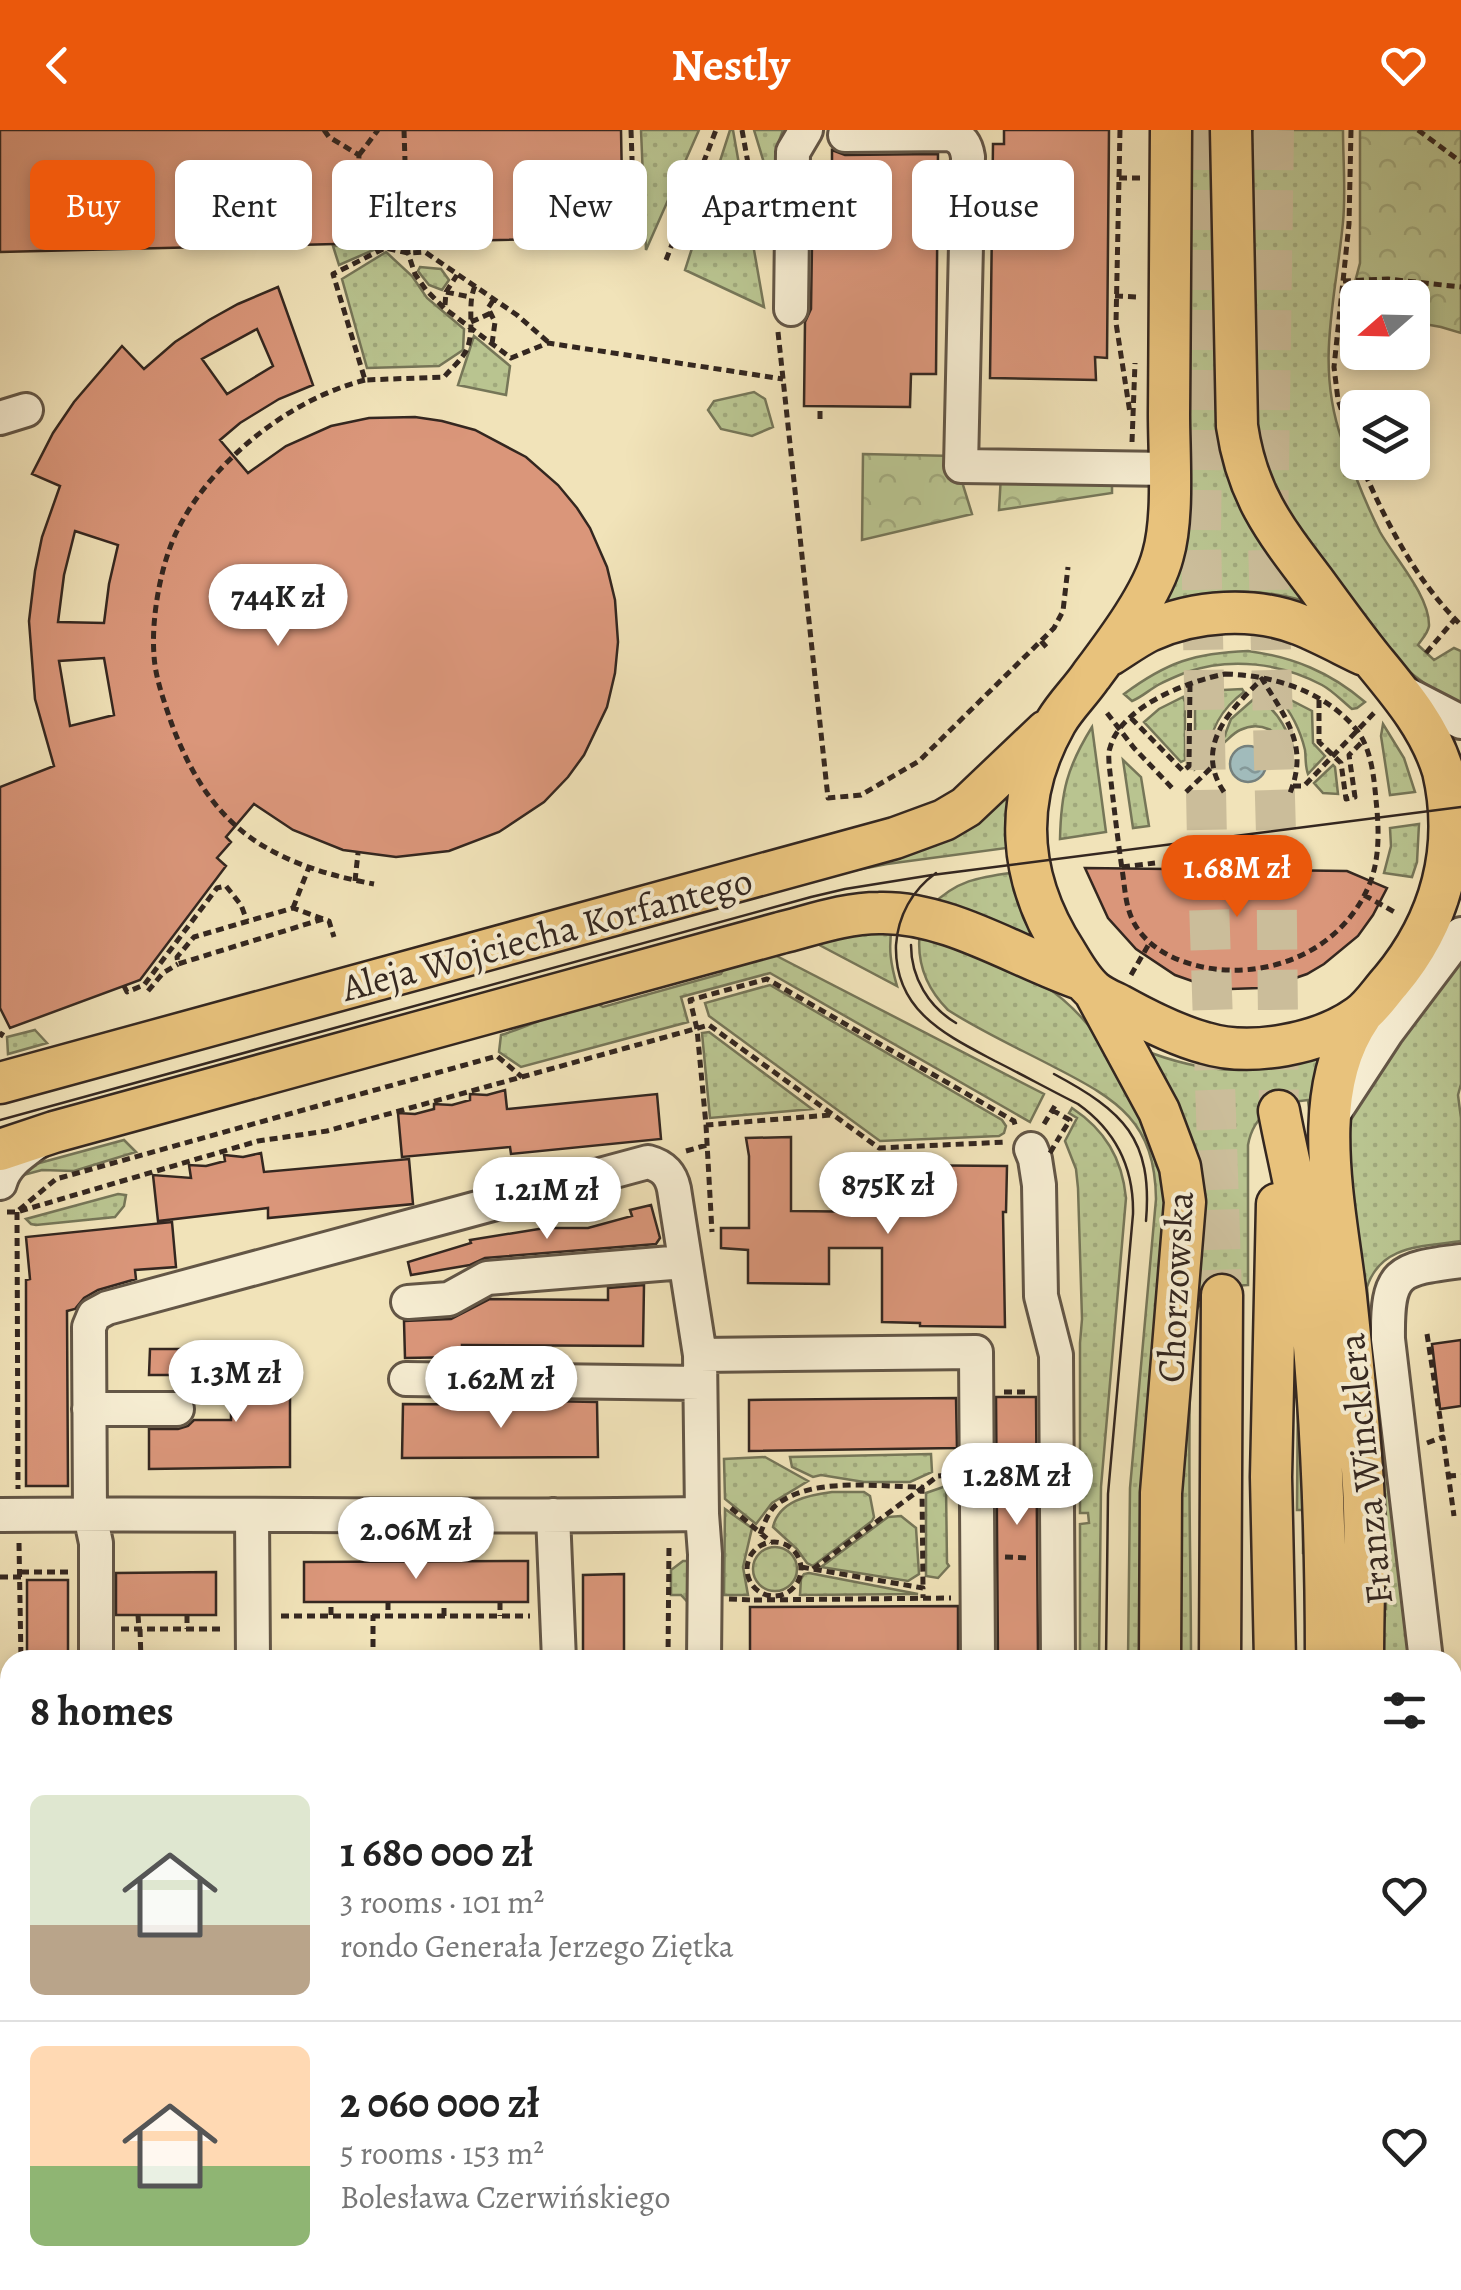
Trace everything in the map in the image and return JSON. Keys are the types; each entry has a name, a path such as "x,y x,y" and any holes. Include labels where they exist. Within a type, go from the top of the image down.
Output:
{"main road":[{"path":"1059,717 1145,596 1157,572 1167,533 1171,130"},
{"path":"1231,130 1237,415 1247,474 1278,534 1372,658 1386,701 1435,748 1450,797 1451,850 1439,912 1417,947 1352,1030 1335,1076 1329,1120 1363,1476 1363,1650"},
{"path":"1101,661 1154,629 1189,618 1227,614 1272,616 1300,624 1372,658"},
{"name":"Chorzowska","path":"1059,717 1045,744 1028,798 1026,852 1036,894 1044,914 1103,983 1180,1168 1184,1202 1161,1493 1160,1650"},
{"name":"Aleja Wojciecha Korfantego","path":"0,1083 918,831 966,807 1059,717"},
{"name":"Aleja Wojciecha Korfantego","path":"0,1150 857,914 903,914 943,923 1052,970 1103,983 1154,1024 1206,1044 1272,1048 1316,1036 1362,1016"},
{"path":"1276,1650 1271,1477 1279,1112 1300,1222 1318,1396 1324,1479 1326,1650"},
{"name":"Chorzowska","path":"1220,1650 1222,1294"}],"street":[{"path":"791,309 794,152 806,130"},
{"path":"845,137 950,134 966,145 961,466 1169,469"},
{"path":"1386,701 1461,722"},
{"path":"1329,1120 1386,1032 1439,912"},
{"path":"2,1198 2,1174 49,1134"},
{"path":"1040,1145 1036,1159 1042,1296 1054,1345 1056,1391 1058,1650"},
{"path":"96,1650 96,1543 90,1516 89,1408 89,1327 94,1316 107,1308 648,1162 666,1170 672,1182 700,1369 698,1510 704,1554 704,1650"},
{"name":"Franza Wincklera","path":"1425,1650 1395,1410 1388,1316 1390,1295 1397,1280 1410,1269 1461,1261"},
{"path":"408,1302 449,1299 487,1278 684,1262"},
{"path":"406,1379 700,1369 976,1352 978,1650"},
{"path":"89,1408 177,1409"},
{"path":"12,1519 554,1515 698,1510"},
{"path":"554,1515 559,1650"},
{"path":"252,1516 253,1645"},
{"path":"115,2290 321,2290"}],"path":[{"path":"324,130 359,155"},
{"path":"359,160 378,130"},
{"path":"404,130 405,160"},
{"path":"631,130 632,160"},
{"path":"666,260 716,130"},
{"path":"742,130 747,160"},
{"path":"1120,130 1116,323 1132,426"},
{"path":"1343,280 1350,224 1350,130"},
{"path":"1418,130 1461,162"},
{"path":"1119,178 1140,178"},
{"path":"364,380 333,274 385,248 425,252 518,315 548,343"},
{"path":"408,250 424,288 510,358 548,343 782,378"},
{"path":"444,308 446,292 458,274"},
{"path":"1366,280 1397,280"},
{"path":"1430,284 1461,287"},
{"path":"374,884 309,868 284,857 236,826 208,794 183,754 166,708 154,657 155,598 176,530 201,492 236,454 298,406 318,396 364,380 444,377 466,350 470,297 475,286"},
{"path":"446,292 470,297"},
{"path":"1115,296 1140,296"},
{"path":"492,344 495,322 488,308 494,299"},
{"path":"1340,306 1334,355 1340,405"},
{"path":"791,309 775,313 828,798 861,795 919,761 1054,628 1063,611 1068,567"},
{"path":"470,325 491,313"},
{"path":"820,406 820,418"},
{"path":"1368,480 1404,551 1458,622 1426,653"},
{"path":"1041,641 1049,650"},
{"path":"1226,674 1281,682 1331,706 1358,730 1363,741 1372,773 1379,832 1371,881 1354,912 1330,937 1277,965 1252,970 1190,965 1149,944 1134,922 1126,897 1110,748 1119,729 1131,718 1152,701 1190,683 1226,674"},
{"path":"1262,678 1295,738 1298,774 1292,789 1304,786 1386,701"},
{"path":"1224,792 1213,766 1217,736 1229,711 1262,678"},
{"path":"1131,718 1183,772 1189,766 1190,683"},
{"path":"1320,700 1319,742 1340,763 1346,799 1355,797 1349,755 1363,741"},
{"path":"1108,713 1175,792"},
{"path":"1186,792 1213,766"},
{"path":"355,881 358,853"},
{"path":"1122,867 1155,863"},
{"path":"293,908 309,868"},
{"path":"124,986 126,992 144,986 217,888 226,886 241,905 247,922"},
{"path":"1364,895 1439,912"},
{"path":"178,964 176,957 194,936 293,908 329,921 334,937"},
{"path":"148,991 162,973 178,964 323,919"},
{"path":"1103,983 1149,944"},
{"path":"834,1115 706,1125 697,1029 690,1000 766,979 1014,1121 1040,1145"},
{"path":"17,1212 258,1141 328,1131 709,1026 878,1148 1040,1145 1070,1120 1052,1110"},
{"path":"17,1212 56,1180 497,1056 522,1077"},
{"path":"47,1176 56,1180"},
{"path":"2,1198 17,1212 12,1519 21,1577 21,1650"},
{"path":"1428,1334 1454,1516"},
{"path":"976,1393 1056,1391"},
{"path":"813,1569 938,1476 976,1475"},
{"path":"1448,1476 1461,1475"},
{"path":"760,1534 773,1508 802,1490 834,1486 922,1487"},
{"path":"922,1487 923,1598"},
{"path":"668,1650 668,1555 698,1510 771,1542"},
{"path":"771,1542 792,1548 802,1567 799,1581 786,1594 777,1596 759,1592 748,1577 748,1559 759,1546 771,1542"},
{"path":"977,1556 1058,1558"},
{"path":"802,1567 923,1588"},
{"path":"0,1576 21,1577"},
{"path":"754,1600 759,1592"},
{"path":"721,1599 977,1598"},
{"path":"331,1602 331,1616"},
{"path":"388,1602 388,1615"},
{"path":"444,1602 444,1616"},
{"path":"500,1602 500,1616"},
{"path":"138,1615 140,1650"},
{"path":"187,1615 187,1629"},
{"path":"297,1616 532,1616"},
{"path":"373,1650 374,1616"},
{"path":"139,1629 187,1629 253,1645"}],"green space":[{"path":"641,130 699,130 686,160 667,160 667,202 647,248 647,160 642,160"},
{"path":"730,130 733,130 738,160 720,160"},
{"path":"754,130 783,130 777,160 763,160"},
{"path":"1184,130 1211,130 1222,324 1305,601 1268,593 1230,592 1193,596 1156,607"},
{"path":"1252,130 1343,130 1344,211 1329,358 1340,433 1340,480 1357,480 1386,542 1424,602 1429,626 1418,645 1434,660 1454,648 1461,651 1461,707 1403,667 1279,511 1250,408"},
{"path":"1360,130 1461,130 1461,333 1430,325 1430,280 1355,280 1360,263"},
{"path":"334,250 374,250 339,265"},
{"path":"691,250 754,250 764,307 685,270"},
{"path":"386,252 412,276 427,298 464,329 463,350 439,366 367,368 342,279"},
{"path":"420,267 441,269 449,280 442,290 429,285 418,271"},
{"path":"474,336 510,366 506,395 458,385"},
{"path":"754,392 765,399 773,427 752,436 721,429 708,410 714,401"},
{"path":"863,454 954,456 972,514 862,540"},
{"path":"1001,475 1112,476 1112,493 999,510"},
{"path":"1248,651 1310,668 1365,702 1352,709 1326,687 1306,678 1273,667 1238,664 1187,672 1132,701 1124,694 1182,661"},
{"path":"1242,689 1244,692 1218,721 1208,758 1195,769 1195,699"},
{"path":"1279,694 1312,711 1313,743 1325,756 1308,774 1301,735"},
{"path":"1183,697 1185,760 1181,762 1144,722"},
{"path":"1255,698 1279,718 1293,747 1275,733 1255,726 1237,731 1221,745 1231,719"},
{"path":"1383,724 1404,758 1415,792 1390,795 1381,736"},
{"path":"1092,727 1106,832 1060,839 1067,780"},
{"path":"1123,760 1141,777 1149,826 1133,828"},
{"path":"1333,765 1338,794 1323,793 1314,783"},
{"path":"1012,787 1014,847 811,879 0,1102 0,1096"},
{"path":"1419,824 1412,877 1384,873 1391,846 1390,828"},
{"path":"1017,872 1047,950 931,906 961,885"},
{"path":"892,927 891,957 897,986 808,939"},
{"path":"920,931 1043,985 1074,1009 1100,1039 1132,1090 1166,1174 1146,1650 1128,1650 1130,1488 1156,1199 1149,1151 1129,1117 1098,1091 948,1010 924,974"},
{"path":"1461,948 1461,1241 1393,1255 1382,1263 1367,1287 1381,1470 1382,1609 1386,1609 1383,1428 1412,1650 1375,1650 1344,1125"},
{"path":"767,951 1044,1094 1030,1122 770,973 681,997 688,1022 521,1067 499,1052 501,1035 580,1004 591,1000 603,1007 721,974 727,962"},
{"path":"770,985 1002,1120 1006,1126 1004,1133 880,1141 709,1016 705,1003"},
{"path":"35,1030 47,1043 8,1054 7,1037"},
{"path":"709,1032 812,1109 710,1118 702,1033"},
{"path":"1141,1049 1188,1064 1233,1070 1278,1067 1325,1054 1344,1486 1339,1382 1308,1100 1277,1107 1256,1124 1248,1145 1248,1285 1226,1288 1205,1299 1191,1328 1198,1227"},
{"path":"1072,1108 1110,1146 1121,1170 1126,1198 1101,1487 1099,1650 1080,1650 1080,1524 1089,1523 1088,1513 1080,1513 1082,1319 1078,1188 1076,1169 1065,1141 1077,1118 1069,1113"},
{"path":"124,1140 136,1152 74,1171 42,1170 12,1178 15,1192 4,1195 9,1176 21,1168"},
{"path":"126,1195 124,1206 115,1217 36,1225 26,1219"},
{"path":"1189,1353 1191,1650 1173,1650 1174,1574"},
{"path":"1298,1376 1313,1650 1306,1650 1307,1554 1303,1553 1303,1510 1297,1510"},
{"path":"931,1454 932,1472 910,1482 813,1477 792,1467 790,1457"},
{"path":"765,1457 808,1481 772,1503 756,1524 725,1499 724,1459"},
{"path":"946,1486 949,1566 938,1578 926,1576 926,1493"},
{"path":"832,1492 864,1492 870,1496 874,1517 813,1566 773,1527 788,1505"},
{"path":"725,1509 752,1528 743,1567 748,1595 724,1595"},
{"path":"901,1516 916,1528 919,1574 908,1581 821,1567 888,1517"},
{"path":"775,1547 790,1554 797,1569 790,1584 775,1591 760,1584 753,1569 760,1554"},
{"path":"683,1561 695,1561 695,1610 681,1595 671,1595 671,1570"},
{"path":"809,1573 918,1594 800,1595 801,1579"}],"water":[{"path":"1248,746 1261,751 1266,764 1261,777 1248,782 1235,777 1230,764 1235,751"}],"building":[{"path":"0,130 621,130 622,160 513,160 513,240 493,240 493,160 332,160 332,244 312,244 312,160 175,160 175,248 155,248 155,160 30,160 30,250 83,250 0,252"},
{"path":"1004,130 1109,130 1107,358 1095,357 1096,380 990,378 992,250 1074,250 1074,160 993,160 993,144 1004,144"},
{"path":"832,150 845,155 938,154 938,160 912,160 912,250 937,250 936,374 911,374 910,407 804,406 805,322 811,309 812,250 892,250 892,160 832,160"},
{"path":"278,287 313,385 279,399 220,440 248,473 286,446 331,426 369,418 415,417 475,430 526,457 558,485 590,528 607,567 615,600 618,642 607,707 584,755 544,802 499,832 449,851 396,857 343,850 293,830 254,804 226,837 231,842 217,858 226,866 140,980 10,1028 0,1008 0,787 54,766 35,699 29,621 42,537 60,486 32,474 74,402 122,346 144,369 175,342 238,304","holes":["257,329 273,366 227,394 202,359","75,531 118,545 104,623 58,622","104,658 114,715 70,726 59,661"]},
{"path":"1085,868 1347,871 1387,888 1358,936 1324,964 1275,985 1230,989 1209,987 1175,975 1136,949 1108,918"},
{"path":"505,1090 507,1109 657,1094 661,1139 511,1154 510,1147 402,1157 398,1113 415,1114 434,1109 434,1104 470,1100 470,1094"},
{"path":"791,1137 791,1211 883,1212 883,1165 1007,1166 1003,1212 1005,1327 882,1322 882,1248 829,1248 829,1284 748,1283 748,1250 721,1248 721,1228 749,1228 746,1138"},
{"path":"261,1153 264,1172 409,1159 413,1204 268,1218 268,1208 158,1221 153,1175 191,1178 189,1165 225,1161 224,1155 243,1157"},
{"path":"651,1205 660,1238 656,1244 485,1258 470,1265 411,1275 408,1262 471,1243 470,1240 545,1228 588,1228 632,1216 630,1210"},
{"path":"172,1222 176,1267 135,1270 136,1279 98,1290 67,1311 68,1486 26,1486 26,1280 30,1279 26,1237"},
{"path":"644,1285 643,1346 462,1345 462,1357 405,1358 404,1321 451,1319 490,1299 608,1300 608,1288"},
{"path":"1461,1340 1461,1406 1440,1409 1432,1344"},
{"path":"150,1349 228,1349 228,1375 149,1375"},
{"path":"290,1357 290,1467 149,1469 149,1429 178,1429 194,1420 231,1420 231,1358"},
{"path":"996,1397 1036,1397 1038,1650 998,1650"},
{"path":"956,1398 957,1448 749,1451 749,1400"},
{"path":"545,1401 597,1402 598,1457 402,1458 403,1404 545,1405"},
{"path":"528,1561 528,1602 304,1602 304,1562"},
{"path":"216,1572 216,1615 116,1615 116,1573"},
{"path":"624,1574 624,1650 583,1650 583,1575"},
{"path":"27,1580 68,1580 68,1650 27,1650"},
{"path":"958,1606 958,1650 750,1650 750,1607"}],"tunnel":[{"path":"1206,130 1201,533 1222,1295"},
{"path":"1274,130 1268,541 1279,1111"}],"tram line":[{"path":"0,1120 845,889 1461,807"},
{"path":"936,873 913,896 897,934 898,968 914,1004 926,1018 959,1041 1078,1104 1112,1138 1130,1181 1133,1214 1108,1494 1106,1650"},
{"path":"911,945 914,969 923,990 956,1023"},
{"path":"1054,1074 1098,1101 1128,1130 1144,1168 1146,1221"}]}
